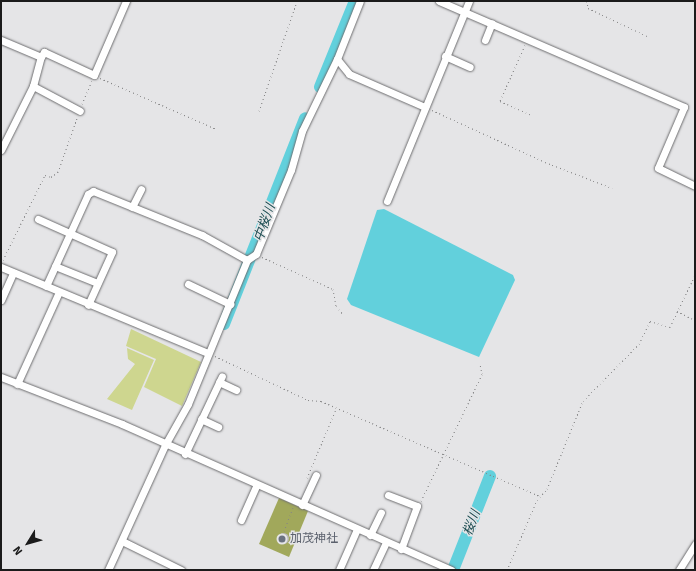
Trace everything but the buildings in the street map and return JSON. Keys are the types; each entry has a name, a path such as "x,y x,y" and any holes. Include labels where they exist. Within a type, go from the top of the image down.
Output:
{"street":[{"path":"1,150 33,86 41,56 44,52 94,75 126,1"},
{"path":"108,570 165,445 188,404 230,304 291,170 302,132 337,59 360,1"},
{"path":"440,1 684,107 658,168 695,186"},
{"path":"387,201 445,56 469,1"},
{"path":"485,40 492,23"},
{"path":"1,40 41,56"},
{"path":"445,56 470,67"},
{"path":"337,59 348,74 425,107"},
{"path":"33,86 80,110"},
{"path":"132,206 141,189"},
{"path":"46,286 88,194 92,191 132,206 252,257"},
{"path":"38,219 112,252 88,304"},
{"path":"55,266 98,283"},
{"path":"1,267 210,354"},
{"path":"1,300 13,273"},
{"path":"188,284 230,304"},
{"path":"17,384 59,292"},
{"path":"1,378 165,445 451,570"},
{"path":"185,454 220,379 236,390"},
{"path":"201,419 218,427"},
{"path":"299,504 316,474"},
{"path":"240,520 256,486"},
{"path":"388,495 417,506 401,548"},
{"path":"370,535 381,512"},
{"path":"339,570 357,529"},
{"path":"122,541 181,570"},
{"path":"373,570 386,542"},
{"path":"680,570 695,544"}],"path":[{"path":"259,111 297,1"},
{"path":"587,1 588,8 649,37"},
{"path":"528,39 500,101 533,116"},
{"path":"1,264 45,175 51,177 58,172 94,75 216,129"},
{"path":"425,107 544,162 612,188"},
{"path":"252,257 333,289 336,306 344,314"},
{"path":"506,570 541,496 547,490 583,401 639,344 650,321 670,327 676,311 695,276"},
{"path":"676,311 695,320"},
{"path":"210,354 441,455 447,454 541,496"},
{"path":"417,506 441,455 453,441 482,374 480,364"},
{"path":"304,484 336,409"},
{"path":"284,531 299,504"}],"green space":[{"path":"131,329 201,362 182,406 144,387 156,359 126,346"},
{"path":"127,348 154,360 132,410 107,399 135,364 128,359"},
{"path":"279,498 308,511 289,557 259,544"}],"water":[{"path":"384,209 513,275 515,280 479,357 351,305 347,299 377,210"}],"waterway":[{"name":"中桜川","path":"320,87 355,1"},
{"name":"中桜川","path":"224,324 305,118"},
{"name":"桜川","path":"453,570 490,476"}],"place":[{"name":"加茂神社","path":"282,539"}]}
